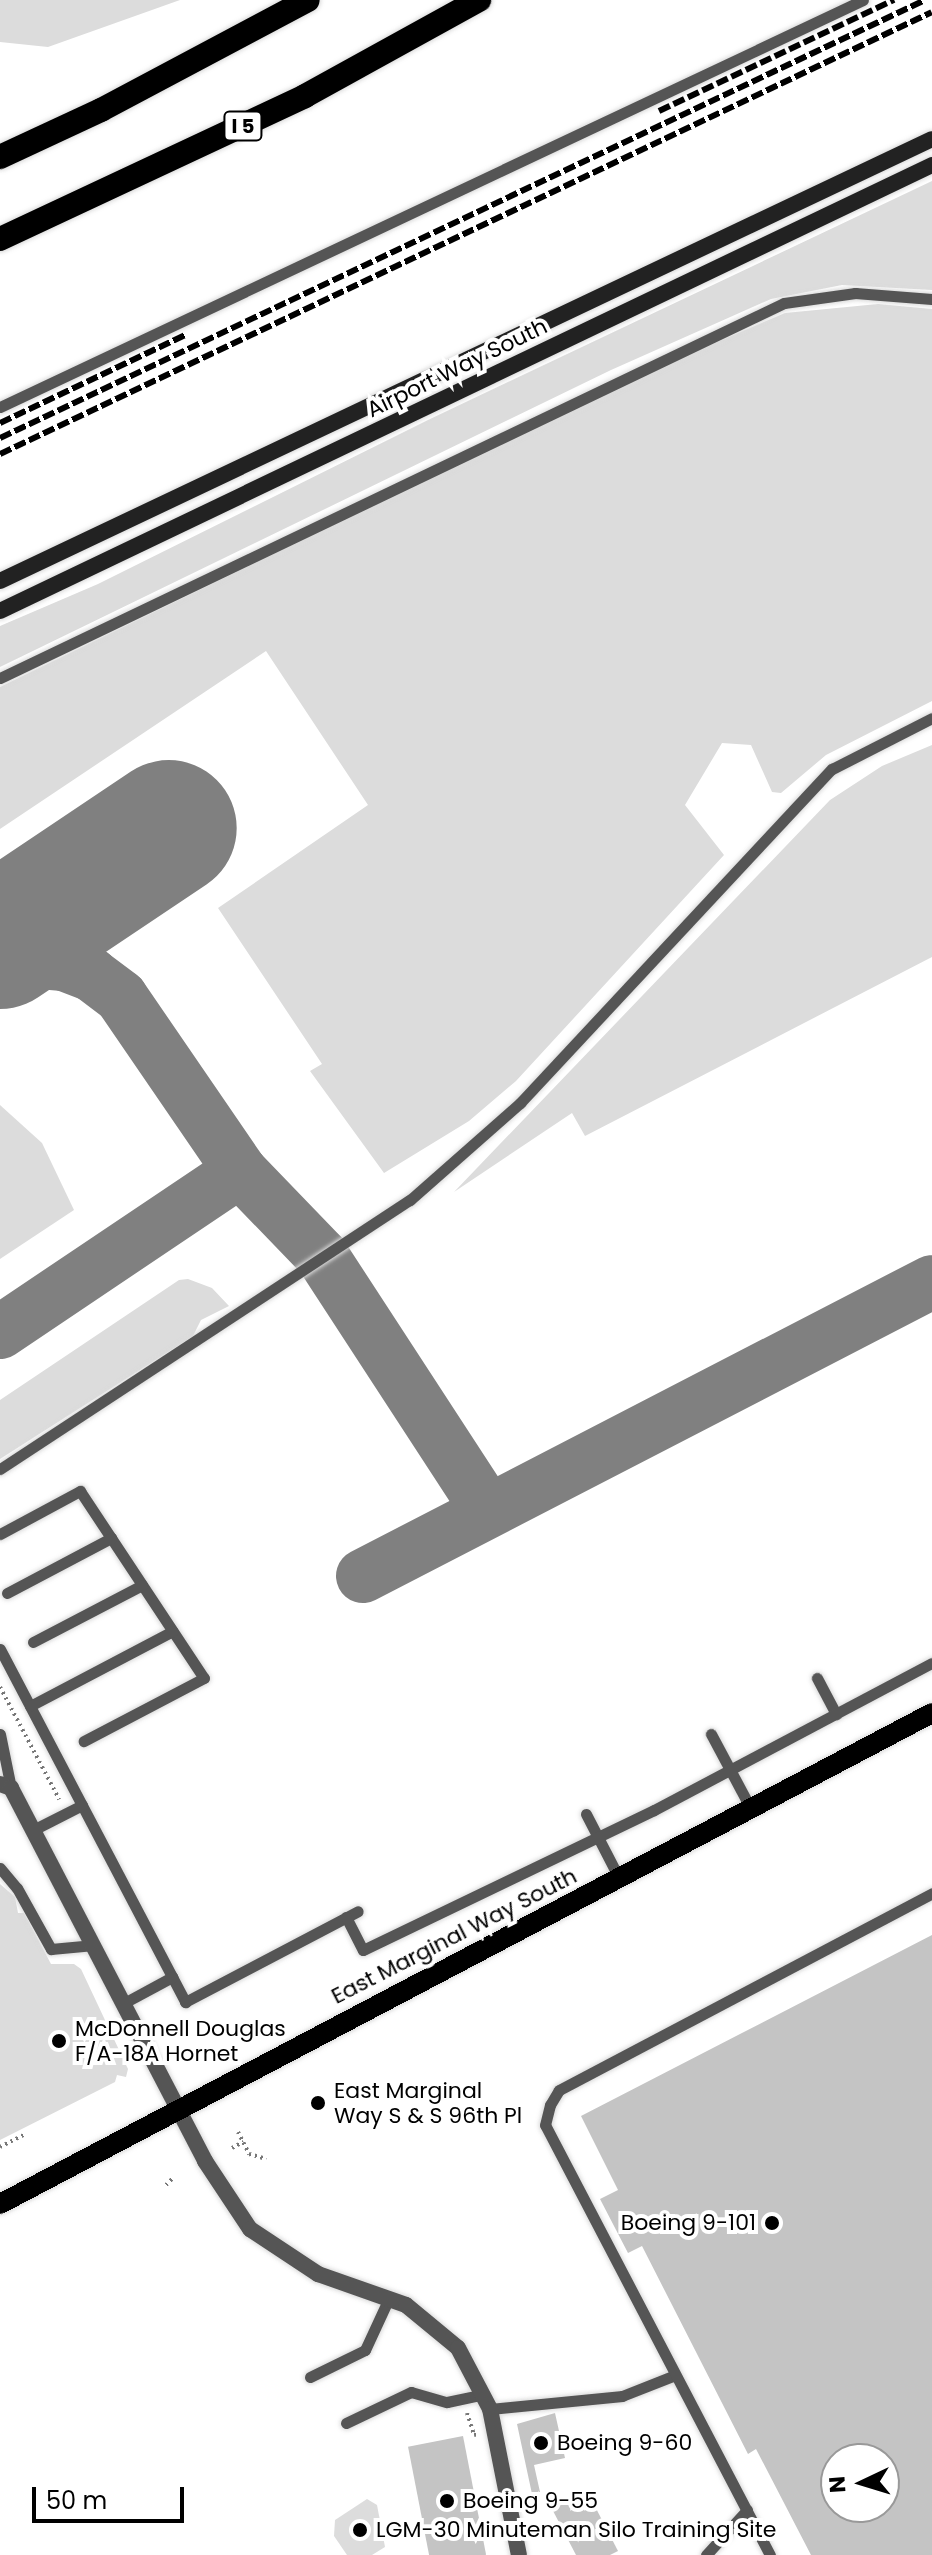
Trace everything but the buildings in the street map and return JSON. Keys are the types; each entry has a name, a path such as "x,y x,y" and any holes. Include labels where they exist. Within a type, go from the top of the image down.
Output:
{"highway":[{"path":"0,157 101,110 308,0"},
{"name":"I 5","path":"0,239 305,96 479,0"}],"main road":[{"name":"Airport Way South","path":"0,581 932,139"},
{"name":"Airport Way South","path":"0,611 932,165"},
{"name":"East Marginal Way South","path":"0,2204 932,1713"}],"street":[{"path":"6,1786 33,1830 230,2204 268,2246 318,2274 389,2298 431,2322 458,2348 487,2402 519,2555"}],"lane":[{"path":"0,407 863,0"},
{"path":"0,678 784,303 855,293 932,299"},
{"path":"0,1469 410,1200 520,1103 832,769 932,718"},
{"path":"0,1534 80,1491 204,1678 84,1741"},
{"path":"7,1593 111,1538"},
{"path":"33,1642 142,1585"},
{"path":"30,1706 173,1631"},
{"path":"0,1649 185,2002 358,1911"},
{"path":"346,1917 363,1950 731,1770 932,1663"},
{"path":"817,1678 836,1714"},
{"path":"0,1734 6,1786"},
{"path":"711,1734 751,1809"},
{"path":"33,1830 82,1805"},
{"path":"586,1814 619,1878"},
{"path":"0,1868 17,1888 51,1949 94,1945"},
{"path":"770,2555 545,2125 550,2105 559,2090 932,1893"},
{"path":"124,2003 172,1977"},
{"path":"310,2377 365,2350 389,2298"},
{"path":"346,2423 411,2392 447,2402 622,2396 675,2375"},
{"path":"706,2555 747,2510"}],"path":[{"path":"0,1687 66,1813"},
{"path":"238,2132 249,2154 266,2159"},
{"path":"0,2147 25,2134"},
{"path":"232,2148 243,2142"},
{"path":"166,2185 173,2178"},
{"path":"463,2404 474,2435 478,2434"}],"shaded area":[{"path":"0,0 180,0 48,47 0,42"},
{"path":"932,181 932,290 842,285 771,299 611,370 0,667 0,626 98,584 428,420"},
{"path":"878,304 932,309 932,701 826,755 781,793 772,792 751,745 722,743 685,805 724,855 516,1081 469,1121 384,1173 310,1071 322,1064 218,908 368,805 266,651 0,829 0,687 654,369 785,313"},
{"path":"932,745 932,957 585,1136 572,1113 454,1192 830,800 882,766"},
{"path":"0,1105 42,1143 74,1210 0,1259"},
{"path":"188,1279 212,1288 229,1306 201,1320 193,1336 0,1459 0,1400 179,1280"},
{"path":"0,1884 15,1897 18,1913 24,1913 51,1964 74,1964 81,1969 128,2069 126,2077 117,2075 115,2082 0,2140"},
{"path":"367,2499 377,2505 385,2547 372,2555 347,2555 334,2536 335,2520"}],"taxiway":[{"path":"0,959 64,964 92,975 121,997 240,1171 322,1256 488,1511"},
{"path":"0,1332 240,1171"},
{"path":"363,1576 932,1282"}],"runway":[{"path":"0,941 169,828"}],"railway":[{"path":"659,111 894,0"},
{"path":"0,438 925,0"},
{"path":"0,454 932,12"},
{"path":"0,423 185,335"}],"place":[{"name":"McDonnell Douglas F/A-18A Hornet","path":"59,2041"},
{"name":"East Marginal Way S & S 96th Pl","path":"318,2103"},
{"name":"Boeing 9-101","path":"772,2223"},
{"name":"Boeing 9-60","path":"541,2443"},
{"name":"Boeing 9-55","path":"447,2501"},
{"name":"LGM-30 Minuteman Silo Training Site","path":"360,2530"}]}
